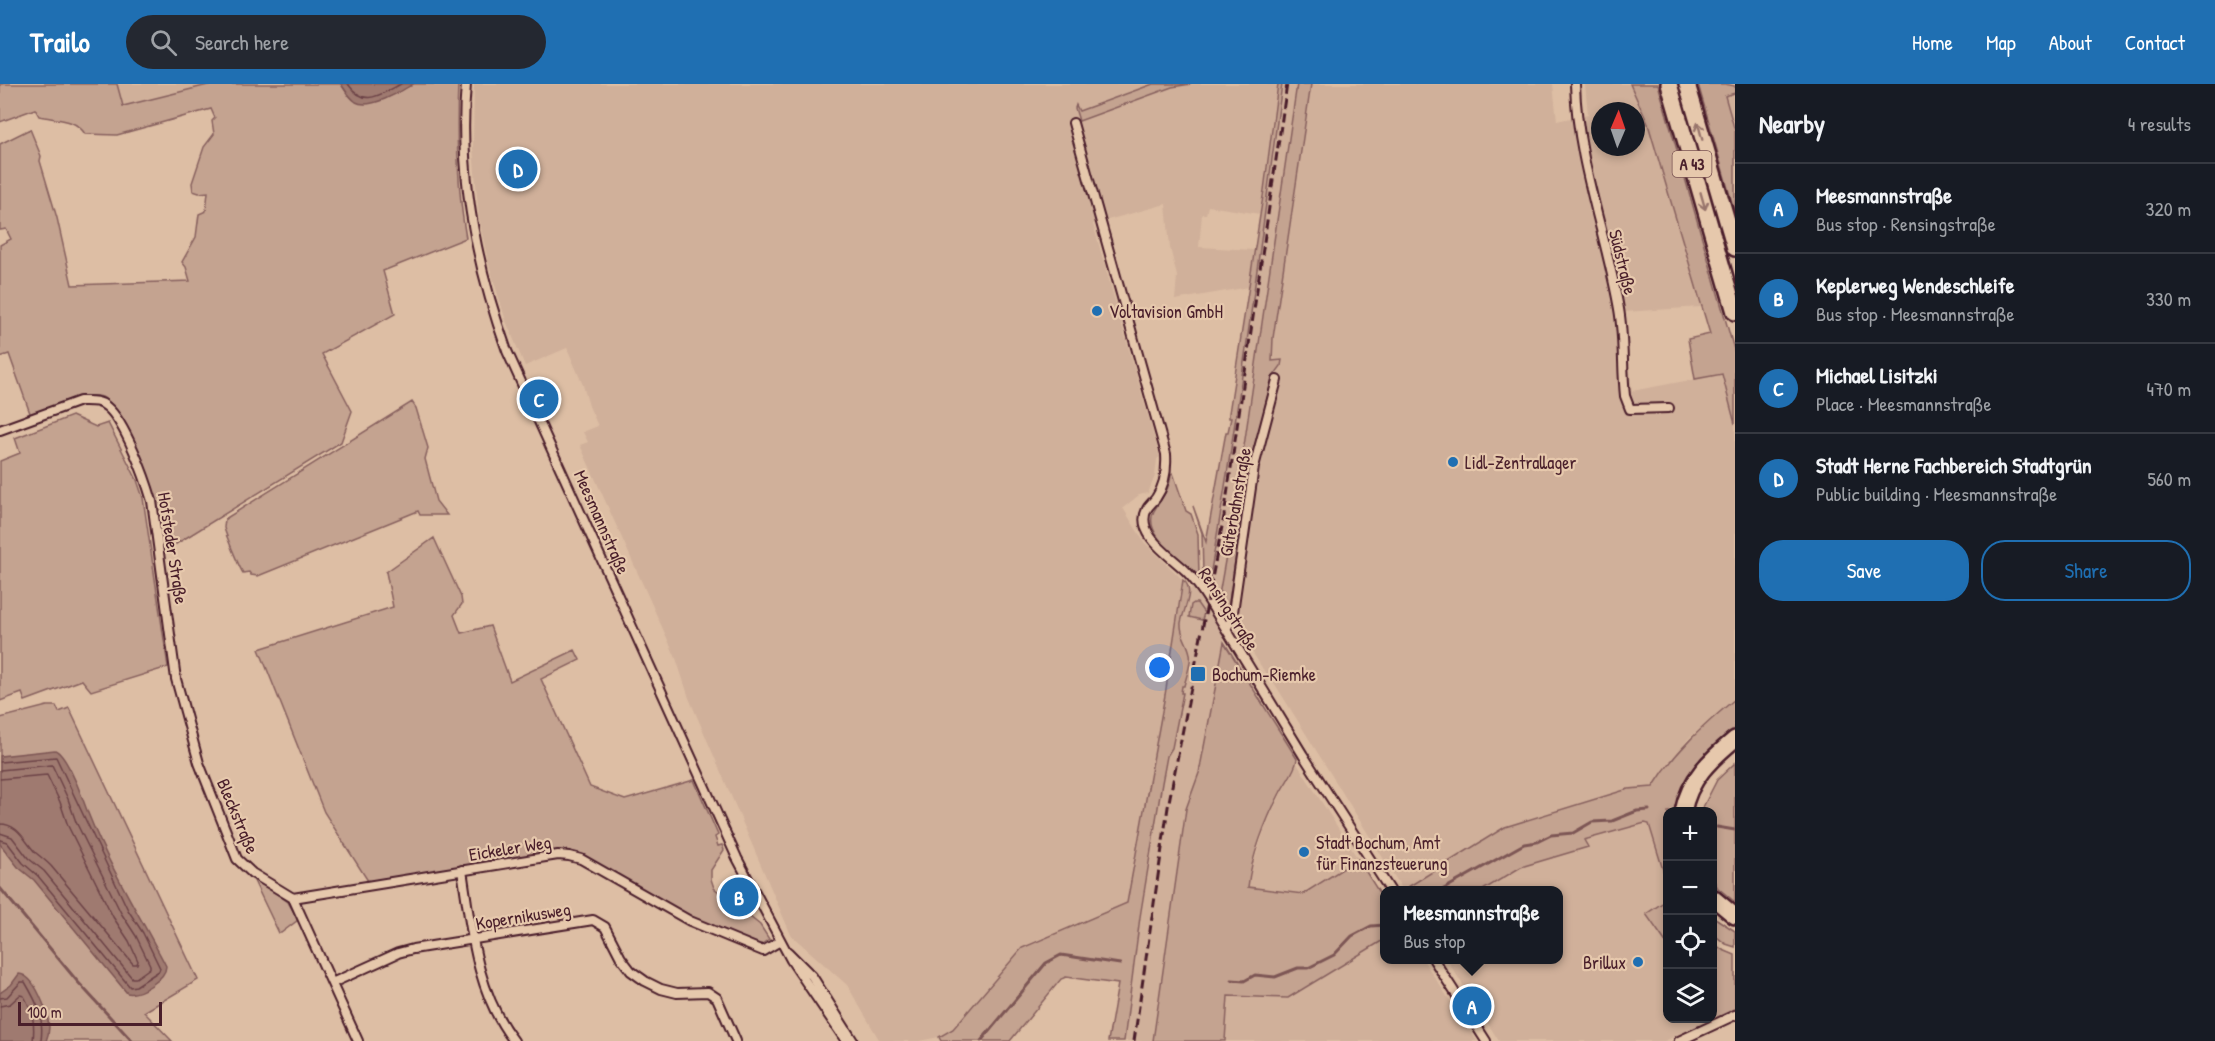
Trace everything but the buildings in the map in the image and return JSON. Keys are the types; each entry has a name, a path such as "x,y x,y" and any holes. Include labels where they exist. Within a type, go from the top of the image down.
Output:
{"highway":[{"name":"A 43","path":"1670,84 1735,312"},
{"name":"A 43","path":"1687,84 1735,248"},
{"path":"1684,807 1690,788 1700,773 1711,759 1735,739"},
{"path":"1692,807 1697,791 1706,777 1716,764 1735,750"},
{"path":"1717,900 1735,916"},
{"path":"1717,910 1735,924"}],"street":[{"name":"Meesmannstraße","path":"466,84 465,152 473,230 487,290 507,351 737,858 780,941 812,976 852,1041"},
{"name":"Südstraße","path":"1575,84 1580,132 1619,311 1625,396 1630,409 1668,408"},
{"name":"Rensingstraße","path":"1073,123 1166,454 1167,466 1163,484 1148,508 1144,519 1146,526 1155,543 1195,580 1387,886"},
{"name":"Güterbahnstraße","path":"1226,629 1232,619 1254,467 1277,380"},
{"name":"Hofsteder Straße","path":"0,430 80,401 101,403 111,411 139,461 152,501 175,674"},
{"name":"Bleckstraße","path":"175,674 199,763 237,859 252,873 293,898"},
{"name":"Eickeler Weg","path":"293,898 569,855 690,921 763,951 780,941"},
{"path":"462,870 473,940 487,992 500,1020 514,1041"},
{"path":"293,898 358,1041"},
{"name":"Kopernikusweg","path":"332,983 398,953 593,920 605,927 621,958 631,971 645,981 661,989 677,993 708,992 717,998 736,1041"},
{"name":"Meesmannstraße","path":"787,951 846,1041"},
{"path":"1437,964 1485,1041"},
{"path":"1679,1041 1735,1015"}],"shaded area":[{"path":"0,84 117,84 123,106 212,84 341,84 348,95 413,84 458,84 458,161 466,238 383,271 395,314 322,354 352,411 341,442 176,544 169,546 161,540 152,494 132,446 108,402 102,397 85,396 31,416 9,354 0,357 0,245 11,239 6,229 0,230 0,144 30,129 41,156 40,161 57,218 72,285 190,281 182,262 196,237 199,214 206,211 208,192 193,191 192,183 204,147 214,134 212,121 215,118 211,109 117,135 85,134 71,122 39,116 35,109 0,122"},
{"path":"117,84 212,84 122,106"},
{"path":"474,84 1153,84 1078,111 1077,106 1079,121 1172,87 1191,84 1278,84 1260,214 1208,206 1206,214 1202,214 1199,247 1254,250 1249,287 1175,300 1177,276 1170,248 1166,204 1093,224 1160,457 1157,459 1155,476 1148,493 1139,495 1123,508 1144,542 1183,580 1165,695 1127,903 1029,944 953,1029 939,1037 919,1041 880,1041 847,985 791,935 689,698 676,658 580,445 588,442 583,432 598,426 567,348 525,366 506,321 488,262 479,219 473,148"},
{"path":"1153,84 1191,84 1172,87 1079,121 1076,105 1079,111"},
{"path":"1278,84 1282,84 1257,271 1230,458 1209,582 1203,574 1202,533 1193,506 1206,542 1226,432 1228,432 1231,418 1229,418 1229,413"},
{"path":"1282,84 1297,84 1238,487 1219,595 1209,582 1221,516"},
{"path":"1297,84 1311,84 1273,338 1272,361 1282,360 1281,366 1272,378 1249,464 1228,609 1219,595 1238,487"},
{"path":"1311,84 1553,84 1557,121 1588,114 1585,84 1630,84 1638,102 1591,102 1591,156 1645,156 1645,117 1701,307 1624,312 1632,391 1722,374 1735,425 1735,699 1689,738 1653,787 1628,789 1505,827 1409,886 1401,886 1273,681 1271,682 1239,631 1240,623 1228,609 1249,464 1272,378 1281,366 1281,360 1272,361 1273,338"},
{"path":"1630,84 1658,84 1735,353 1735,424 1722,374 1695,379 1688,339 1710,334 1645,117 1645,102 1638,102"},
{"path":"1698,84 1735,86 1735,93 1725,96 1735,131 1735,213"},
{"path":"1735,93 1735,131 1724,95"},
{"path":"412,402 416,408 428,448 425,459 436,501 447,515 420,515 418,511 258,576 251,575 249,572 243,573 225,532 225,519"},
{"path":"72,416 96,427 108,423 137,480 143,498 168,667 91,691 82,680 25,701 22,693 0,701 0,461 20,453 15,438"},
{"path":"1173,473 1186,511 1191,514 1198,534 1199,576 1166,547 1153,529 1154,511"},
{"path":"434,538 461,597 462,604 454,615 461,633 490,626 510,681 575,650 580,660 541,679 590,787 625,800 694,780 718,835 715,837 718,846 722,845 724,850 711,870 714,888 760,925 769,939 762,944 755,945 684,914 579,855 568,852 368,881 324,812 259,649 393,607 386,572"},
{"path":"1183,580 1187,584 1189,594 1181,628 1189,650 1190,662 1184,686 1182,686 1181,693 1183,693 1172,748 1167,756 1162,783 1140,917 1124,1041 1108,1041 1118,984 1066,977 1061,979 1010,1041 941,1041 939,1037 953,1029 1022,948 1127,903 1165,695"},
{"path":"1193,587 1224,634 1224,642 1199,773 1186,809 1153,1041 1124,1041 1140,917 1162,783 1182,686 1181,621 1189,591"},
{"path":"1197,603 1204,613 1202,620 1189,617 1191,605"},
{"path":"1224,642 1297,759 1265,827 1252,864 1248,887 1303,894 1358,859 1380,894 1380,942 1288,998 1228,996 1225,1041 1153,1041 1186,809 1199,773"},
{"path":"1735,699 1735,731 1717,745 1679,807 1663,807 1663,870 1649,824 1645,823 1584,840 1588,847 1521,867 1490,886 1409,886 1505,827 1628,789 1653,787 1690,740"},
{"path":"47,706 56,706 59,712 69,708 198,980 144,1012 172,1041 0,1041 0,718"},
{"path":"1296,762 1358,859 1303,894 1248,887 1266,825"},
{"path":"1735,763 1735,902 1717,886 1717,807 1703,807 1717,780"},
{"path":"1649,823 1663,870 1663,903 1647,914 1663,938 1663,1023 1712,1023 1664,1041 1499,1041 1450,964 1563,964 1563,886 1490,886 1521,867 1588,847 1584,841 1633,825"},
{"path":"256,879 288,902 298,920 281,933 254,881"},
{"path":"1663,903 1663,938 1646,914"},
{"path":"1717,919 1735,931 1735,947 1717,937"},
{"path":"1380,942 1380,964 1426,964 1477,1041 1226,1041 1228,996 1288,998"},
{"path":"1717,946 1735,955 1735,1009 1717,1020"}],"water":[{"path":"341,84 413,84 385,99 362,104 356,102"},
{"path":"55,750 63,757 71,771 110,862 166,966 157,981 138,992 127,993 34,880 18,867 0,844 0,756"},
{"path":"19,974 30,981 40,995 49,1027 46,1041 0,1041 0,993 11,985"}],"waterway":[{"path":"1449,886 1524,844 1537,842 1551,835 1573,833 1592,822 1612,821 1637,811 1649,810"},
{"path":"1717,827 1735,830"},
{"path":"0,888 77,981 132,1041"},
{"path":"1232,980 1244,981 1255,975 1275,977 1298,968 1308,968 1334,955 1352,936 1371,926 1380,925"},
{"path":"981,1041 1046,963 1061,955 1120,964"}],"railway":[{"path":"1134,1041 1168,807 1224,516 1287,84"}],"place":[{"name":"Stadt Herne Fachbereich Stadtgrün","path":"518,169"},
{"name":"Voltavision GmbH","path":"1097,311"},
{"name":"Michael Lisitzki","path":"539,399"},
{"name":"Lidl-Zentrallager","path":"1453,462"},
{"name":"Bochum-Riemke","path":"1198,674"},
{"name":"Stadt Bochum, Amt für Finanzsteuerung","path":"1304,852"},
{"name":"Keplerweg Wendeschleife","path":"739,897"},
{"name":"Brillux","path":"1638,962"},
{"name":"Meesmannstraße","path":"1472,1006"}]}
